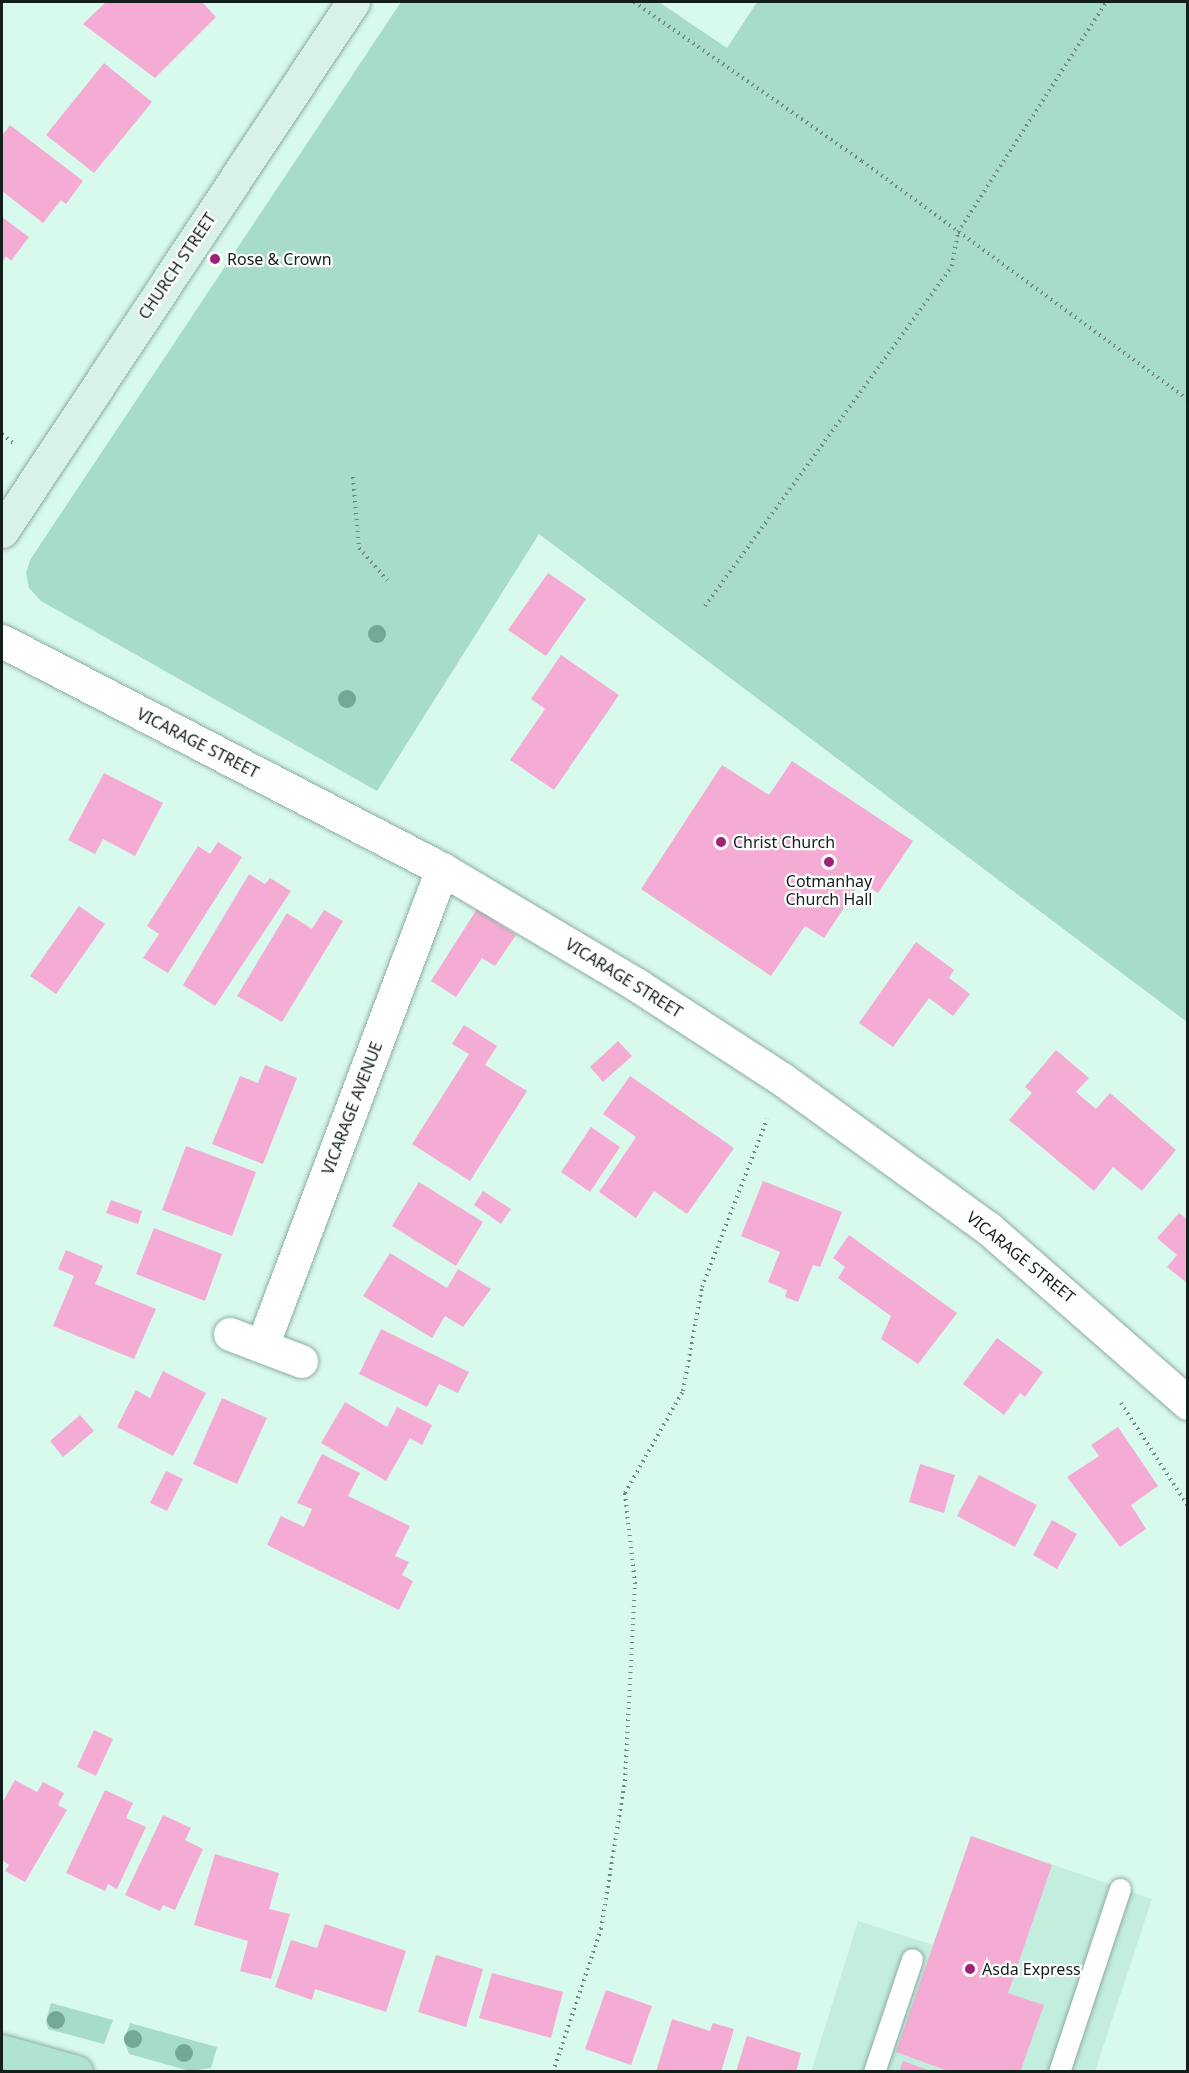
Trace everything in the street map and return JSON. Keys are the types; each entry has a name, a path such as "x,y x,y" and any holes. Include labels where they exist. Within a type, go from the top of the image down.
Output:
{"main road":[{"path":"2,2050 76,2072"}],"street":[{"name":"CHURCH STREET","path":"2,531 352,2"},
{"name":"VICARAGE STREET","path":"2,641 442,869 637,985 782,1079 988,1228 1140,1359 1188,1404"},
{"name":"VICARAGE AVENUE","path":"262,1346 442,869"},
{"path":"230,1334 301,1361"}],"lane":[{"path":"1059,2072 1120,1890"},
{"path":"874,2072 912,1959"}],"path":[{"path":"634,2 958,232 1188,400"},
{"path":"705,606 952,266 958,232 1106,2"},
{"path":"353,477 359,548 387,580"},
{"path":"553,2072 601,1929 625,1781 635,1584 625,1493 683,1391 702,1287 782,1079"},
{"path":"1140,1359 1115,1393 1188,1506"}],"shaded area":[{"path":"401,2 659,2 727,48 757,2 1187,2 1187,1022 539,534 377,791 41,601 29,588 26,573 30,560"},
{"path":"971,1836 1152,1899 1095,2071 811,2072 858,1921 933,1945"},
{"path":"51,2003 113,2020 104,2044 48,2029 46,2021"},
{"path":"130,2023 217,2047 211,2068 190,2071 129,2054 124,2041"}],"building":[{"path":"106,2 202,2 216,17 155,78 83,24"},
{"path":"104,63 152,102 94,173 46,135"},
{"path":"10,125 83,181 66,204 61,200 43,223 2,191 2,136"},
{"path":"2,217 29,237 11,261 6,256 2,263"},
{"path":"548,573 586,599 546,656 508,630"},
{"path":"561,655 619,695 554,790 510,760 545,709 531,699"},
{"path":"792,761 913,841 878,893 861,882 824,938 805,926 771,976 641,889 722,765 769,795"},
{"path":"104,773 163,803 135,856 103,839 95,854 68,840"},
{"path":"218,842 242,857 168,973 143,958 159,934 147,926 198,846 210,854"},
{"path":"249,874 265,884 270,878 291,891 215,1006 183,985"},
{"path":"79,906 105,924 56,994 30,976"},
{"path":"477,909 516,935 495,966 482,958 456,997 431,981"},
{"path":"324,910 343,921 282,1022 237,996 287,913 312,929"},
{"path":"916,942 954,970 949,978 970,994 953,1016 929,998 893,1047 859,1023"},
{"path":"464,1025 497,1046 485,1065 527,1091 470,1181 412,1144 469,1054 452,1044"},
{"path":"618,1041 632,1056 603,1082 590,1067"},
{"path":"1056,1050 1089,1078 1076,1092 1096,1109 1110,1093 1176,1150 1142,1191 1113,1167 1094,1191 1009,1120 1032,1093 1025,1087"},
{"path":"265,1065 297,1078 263,1164 212,1144 240,1076 258,1083"},
{"path":"630,1076 734,1148 687,1214 654,1191 636,1218 599,1192 636,1137 603,1114"},
{"path":"591,1127 620,1147 590,1192 561,1172"},
{"path":"186,1146 256,1172 232,1236 162,1210"},
{"path":"763,1181 842,1212 820,1267 813,1265 798,1302 785,1297 787,1290 768,1282 780,1252 741,1236"},
{"path":"419,1182 483,1222 456,1266 392,1226"},
{"path":"483,1191 511,1209 501,1224 474,1205"},
{"path":"111,1200 142,1211 138,1224 106,1213"},
{"path":"1179,1213 1188,1220 1188,1284 1167,1267 1177,1255 1157,1238"},
{"path":"154,1228 222,1254 205,1301 136,1274"},
{"path":"849,1235 957,1313 918,1364 881,1339 891,1316 838,1278 845,1267 833,1258"},
{"path":"66,1250 103,1266 95,1284 156,1309 134,1359 53,1326 74,1276 58,1269"},
{"path":"390,1253 447,1288 458,1269 491,1289 463,1327 445,1316 432,1338 363,1296"},
{"path":"381,1329 469,1372 458,1393 439,1384 427,1407 359,1374"},
{"path":"997,1338 1043,1372 1025,1397 1020,1393 1004,1415 963,1384"},
{"path":"163,1371 206,1393 173,1456 117,1427 136,1390 150,1398"},
{"path":"222,1398 267,1418 237,1484 193,1464"},
{"path":"345,1402 387,1427 397,1407 432,1425 422,1445 410,1438 386,1481 321,1443"},
{"path":"80,1415 94,1431 63,1457 50,1441"},
{"path":"1118,1427 1158,1486 1131,1505 1146,1529 1120,1547 1067,1477 1099,1456 1091,1445"},
{"path":"322,1454 360,1473 348,1496 410,1526 395,1556 409,1562 402,1575 413,1581 399,1610 267,1545 281,1516 304,1527 312,1509 297,1503"},
{"path":"920,1464 955,1475 944,1513 909,1502"},
{"path":"166,1471 183,1479 167,1511 150,1503"},
{"path":"979,1475 1037,1505 1015,1547 957,1516"},
{"path":"1052,1520 1077,1534 1057,1569 1033,1555"},
{"path":"94,1730 113,1739 96,1776 77,1767"},
{"path":"15,1780 37,1792 43,1782 64,1793 58,1805 67,1810 25,1882 5,1871 9,1865 2,1860 2,1803"},
{"path":"105,1790 133,1803 126,1818 146,1827 117,1889 108,1884 105,1891 66,1873"},
{"path":"163,1815 191,1828 185,1840 203,1849 175,1910 163,1905 160,1911 125,1895"},
{"name":"Asda Express","path":"971,1836 1052,1865 1008,1993 1044,2005 1020,2072 951,2072 896,2052"},
{"path":"215,1854 279,1873 269,1909 290,1914 271,1979 240,1971 248,1941 194,1925"},
{"path":"325,1924 406,1951 386,2012 315,1989 312,2000 275,1987 291,1940 317,1948"},
{"path":"436,1955 483,1969 466,2027 418,2012"},
{"path":"492,1973 563,1992 551,2038 479,2018"},
{"path":"606,1990 652,2006 631,2065 585,2049"},
{"path":"672,2019 710,2031 713,2023 734,2029 721,2072 656,2072"},
{"path":"747,2036 801,2053 796,2072 736,2072"},
{"path":"903,2061 931,2071 931,2072 899,2072"}],"place":[{"name":"Rose & Crown","path":"215,259"},
{"name":"Christ Church","path":"721,842"},
{"name":"Cotmanhay Church Hall","path":"829,862"},
{"name":"Asda Express","path":"970,1969"}]}
